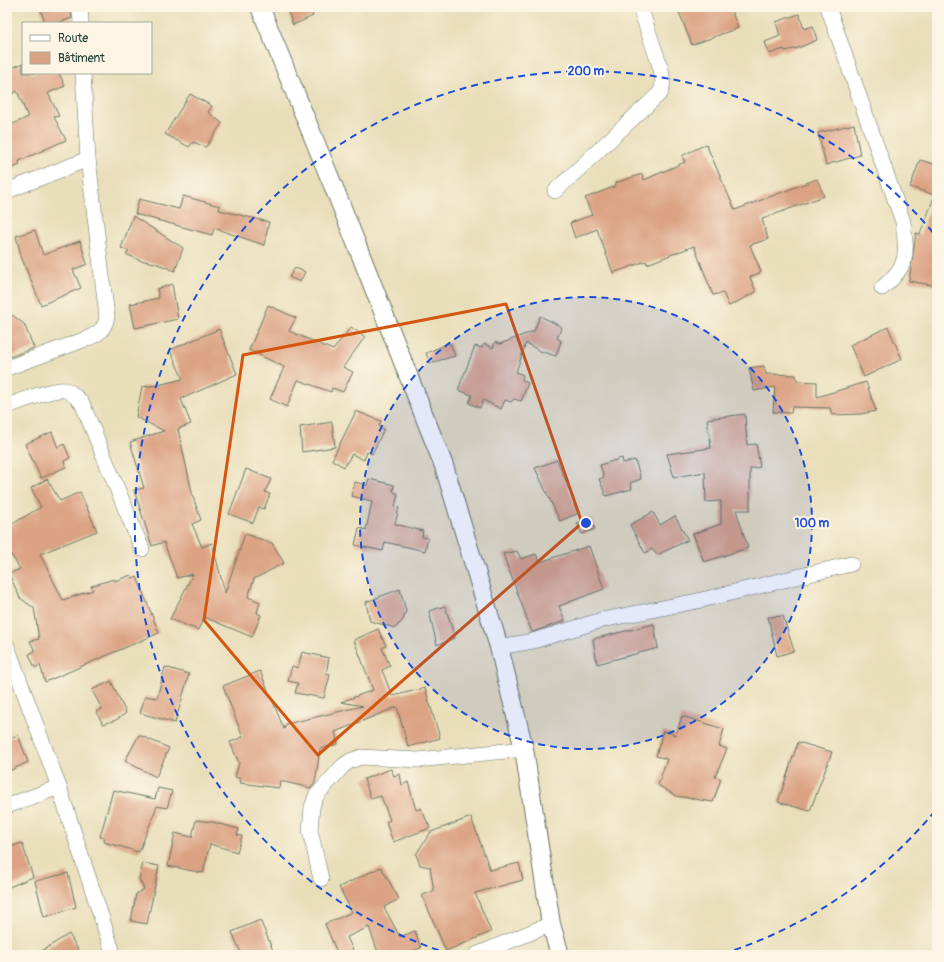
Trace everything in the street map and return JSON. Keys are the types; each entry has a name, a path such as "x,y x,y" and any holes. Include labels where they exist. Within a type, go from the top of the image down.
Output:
{"street":[{"path":"80,7 81,22"},
{"path":"260,7 341,205 444,466 499,647 524,750 551,924 560,955"},
{"path":"555,191 661,92 663,82 661,69 640,7"},
{"path":"833,9 903,222 906,255 901,268 882,288"},
{"path":"7,368 86,339 97,334 105,326 106,317 88,159 83,74"},
{"path":"7,191 88,159"},
{"path":"7,406 57,390 66,390 82,403 142,549"},
{"path":"499,647 533,641 602,620 697,601 851,564"},
{"path":"7,646 59,787 112,950 112,955"},
{"path":"321,879 310,830 312,807 316,796 343,766 350,761 361,757 418,760 524,750"},
{"path":"7,806 59,787"},
{"path":"476,955 551,924"}],"highlighted area":[{"path":"506,304 582,523 318,755 204,620 243,355"}],"building":[{"path":"40,7 69,7 72,18 61,22 45,22"},
{"path":"286,7 309,7 313,16 293,25"},
{"path":"677,7 730,7 738,28 692,45"},
{"path":"799,14 804,29 813,26 817,40 798,48 785,51 784,49 769,54 765,42 780,36 776,22"},
{"path":"22,63 22,74 59,74 65,86 48,93 59,116 54,117 66,140 19,161 20,165 7,170 7,127 28,117 17,91 7,97 7,70"},
{"path":"190,94 212,106 208,112 222,123 206,147 193,142 189,147 165,134"},
{"path":"854,124 860,155 826,165 818,133"},
{"path":"706,144 735,210 817,179 824,196 762,219 768,239 750,245 761,272 750,277 756,292 729,306 723,293 713,295 694,246 647,264 646,261 613,273 597,229 575,238 570,223 592,215 585,198 616,186 615,183 642,174 644,180 685,162 682,156"},
{"path":"920,160 937,165 937,286 909,281 916,233 920,234 935,195 910,187"},
{"path":"183,196 220,206 219,210 269,222 264,245 214,228 212,235 135,214 139,199 179,209"},
{"path":"133,216 183,248 175,271 155,263 139,260 126,254 129,251 121,248"},
{"path":"35,230 43,255 80,241 87,264 73,270 81,288 41,305 22,259 16,236"},
{"path":"295,268 305,272 300,282 289,277"},
{"path":"172,284 178,319 135,328 130,304 159,298 157,289"},
{"path":"268,305 296,318 289,331 333,350 351,327 365,337 343,367 353,372 343,392 332,388 331,392 298,380 287,407 270,399 284,367 249,350"},
{"path":"7,311 24,324 34,348 7,358"},
{"path":"540,316 562,327 557,338 561,341 556,356 540,351 526,343 516,372 523,375 522,380 528,383 521,401 514,399 511,402 505,400 501,409 483,400 480,408 469,403 472,395 458,390 475,346 482,348 484,344 493,348 495,342 500,344 534,331"},
{"path":"888,327 902,359 864,377 850,345"},
{"path":"219,329 237,374 181,399 191,424 178,429 193,497 201,520 192,524 202,547 212,543 225,593 245,534 272,543 284,563 254,579 248,597 260,602 257,613 261,615 252,637 204,617 198,630 170,619 193,574 177,578 164,542 152,546 134,490 144,488 130,442 164,431 136,417 142,387 183,379 170,350"},
{"path":"450,343 455,356 430,363 426,353"},
{"path":"764,366 766,374 796,375 797,381 817,382 817,397 866,382 876,411 861,414 832,415 830,408 792,407 791,413 773,412 775,387 754,391 749,368"},
{"path":"356,411 381,421 379,426 384,429 372,454 367,452 364,460 352,454 344,467 332,460"},
{"path":"745,414 747,445 756,444 760,467 750,469 750,510 736,510 748,548 704,562 693,534 721,524 721,501 706,502 705,472 674,477 667,454 711,448 707,419"},
{"path":"332,422 335,447 302,452 300,427"},
{"path":"52,432 58,448 64,444 70,458 64,461 66,467 41,478 25,444"},
{"path":"622,458 623,463 635,460 641,479 630,483 632,489 606,496 599,479 604,477 600,465"},
{"path":"557,460 579,513 560,521 535,468"},
{"path":"246,469 271,479 265,492 270,494 264,509 259,507 253,523 229,514"},
{"path":"47,479 60,501 80,492 97,531 40,554 63,600 93,590 91,586 114,579 115,581 131,575 132,578 137,577 159,633 45,682 40,665 35,668 29,654 35,651 30,641 39,639 34,608 20,598 9,574 20,569 7,548 7,527 41,507 31,488"},
{"path":"369,479 394,485 393,491 398,494 395,507 399,508 395,524 423,531 422,537 428,538 425,551 385,542 383,551 355,545 359,528 366,530 372,501 351,496 355,482 367,485"},
{"path":"653,512 660,525 675,516 688,540 657,555 652,549 645,553 630,525"},
{"path":"591,518 595,529 582,534 577,523"},
{"path":"589,546 604,589 559,606 565,621 532,632 503,554 517,551 521,559 536,554 540,562"},
{"path":"400,589 406,611 403,620 395,628 370,621 366,602"},
{"path":"445,606 455,638 437,645 429,611"},
{"path":"783,616 794,651 777,656 768,617"},
{"path":"654,624 658,648 597,664 593,639"},
{"path":"378,629 386,646 382,648 390,666 382,670 392,696 425,688 440,738 408,747 397,707 335,732 338,744 320,749 315,783 311,788 280,781 279,788 240,783 241,779 235,777 239,763 230,742 243,737 223,686 260,671 284,729 286,724 363,706 341,702 373,690 354,640"},
{"path":"302,652 329,658 326,674 330,675 324,698 295,693 298,683 288,681 292,666 298,668"},
{"path":"165,667 189,674 175,723 140,713 145,696 157,698"},
{"path":"111,681 126,713 116,720 103,724 96,712 102,709 92,690"},
{"path":"682,716 724,729 719,746 727,749 715,777 721,779 713,802 676,796 658,785 667,759 656,756 663,731 676,735"},
{"path":"18,735 28,762 7,772 7,739"},
{"path":"139,735 169,748 156,777 125,761"},
{"path":"798,742 832,752 810,811 778,802"},
{"path":"391,769 394,776 400,774 402,785 408,782 416,810 421,808 430,828 393,842 386,822 390,820 381,796 371,799 364,779"},
{"path":"158,788 172,791 167,808 157,806 139,852 104,842 105,838 100,837 113,790 155,799"},
{"path":"471,817 490,870 519,863 523,880 475,893 491,932 446,951 422,895 434,891 430,867 420,865 416,854 431,832"},
{"path":"196,820 212,822 239,829 237,835 242,836 237,852 210,844 203,873 168,866 175,833 192,837"},
{"path":"22,843 33,877 7,888 7,848"},
{"path":"143,863 159,866 147,924 131,921 136,894 144,889 139,879"},
{"path":"381,867 399,899 384,907 400,937 415,931 421,948 403,955 379,955 369,927 347,937 355,955 338,955 325,924 352,912 339,887"},
{"path":"68,873 76,907 44,917 35,881"},
{"path":"260,920 275,955 242,955 232,932"},
{"path":"69,934 81,955 35,955"}]}
